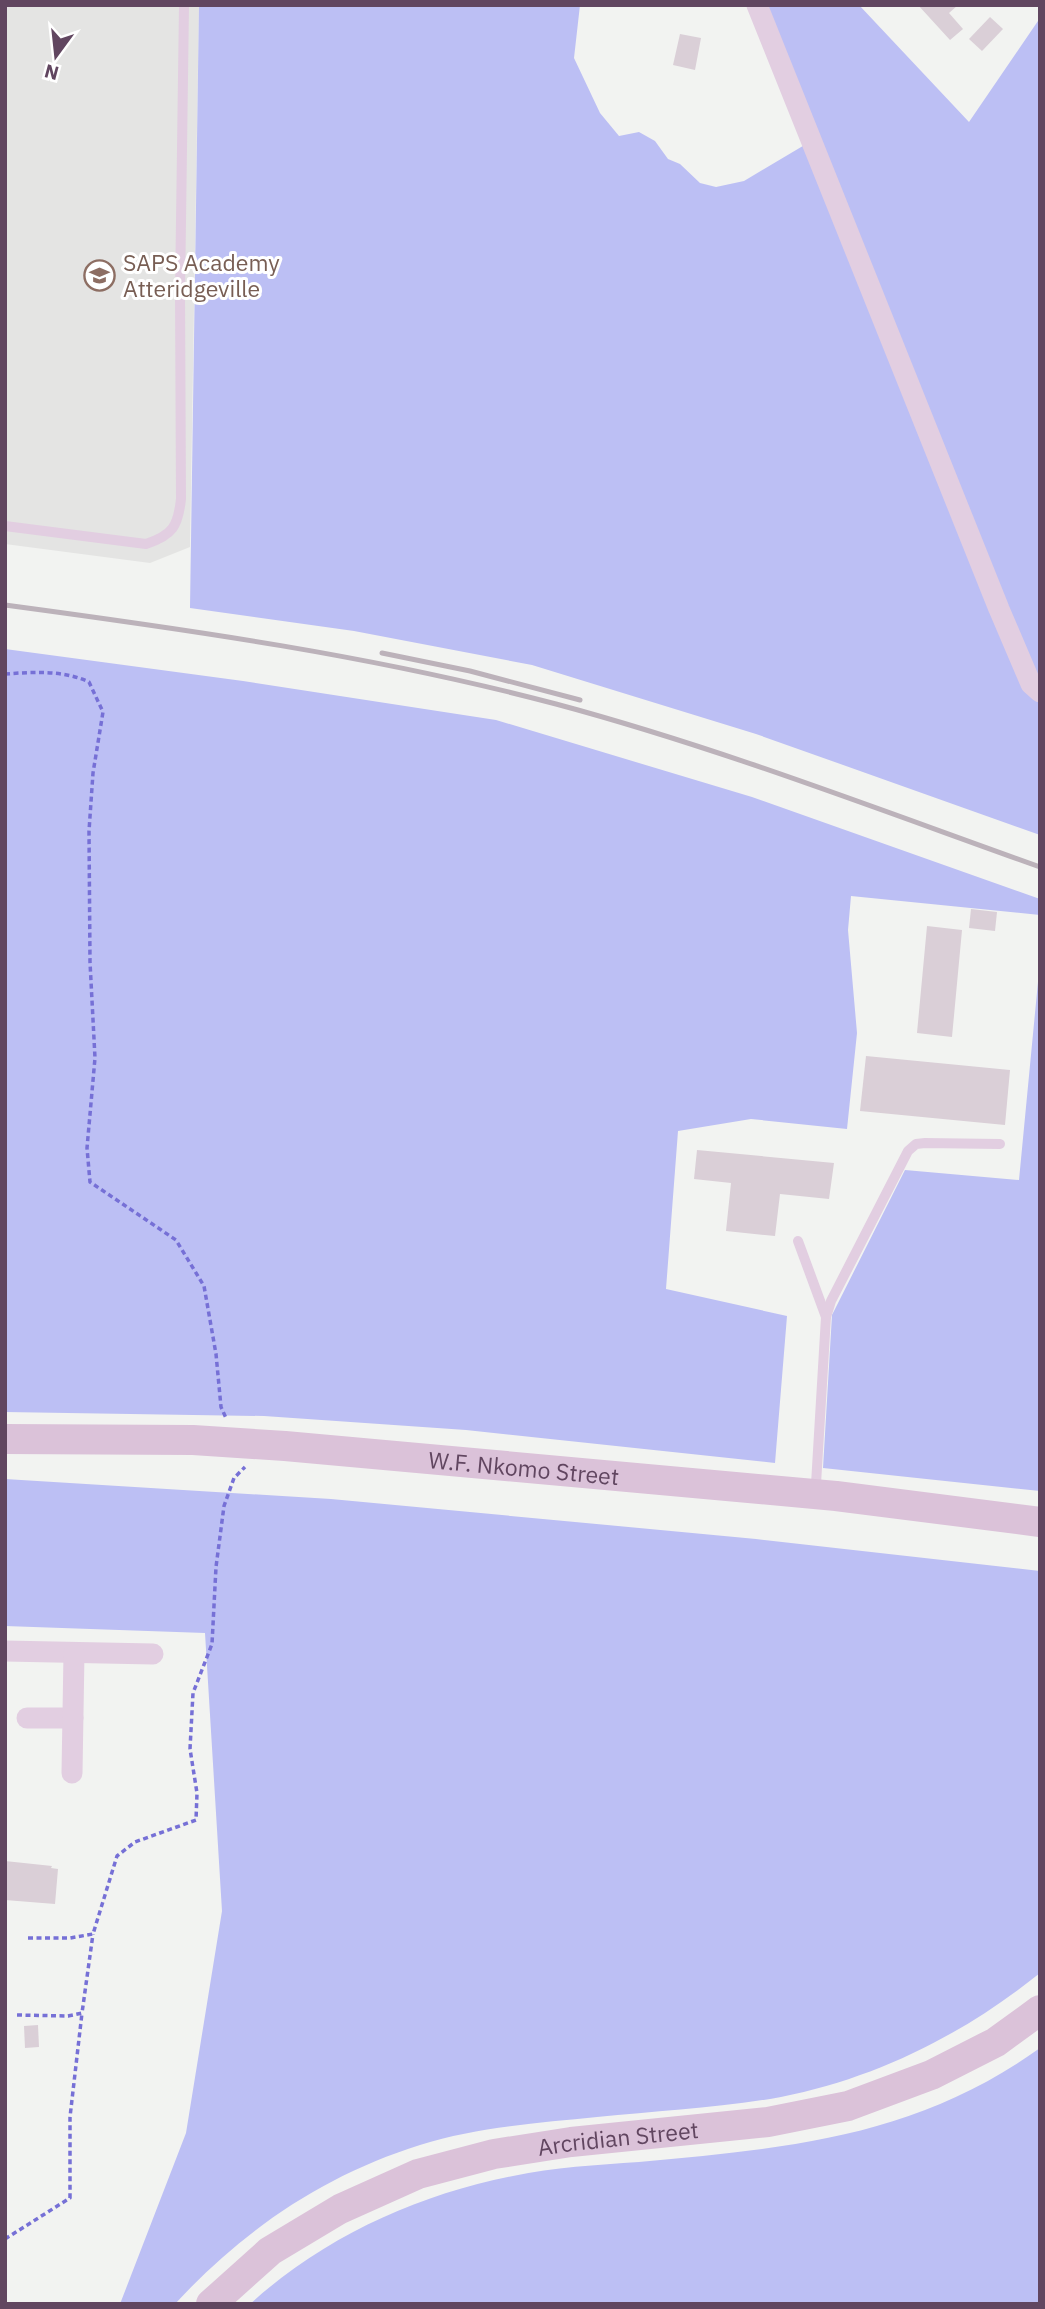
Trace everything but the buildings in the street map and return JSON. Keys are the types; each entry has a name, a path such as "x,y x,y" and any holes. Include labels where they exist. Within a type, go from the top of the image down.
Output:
{"main road":[{"name":"W.F. Nkomo Street","path":"5,1427 183,1429 246,1438 817,1490 1040,1504"},
{"name":"W.F. Nkomo Street","path":"5,1439 246,1438"},
{"name":"W.F. Nkomo Street","path":"817,1490 1040,1522"},
{"name":"Arcridian Street","path":"211,2304 270,2251 340,2209 418,2174 494,2154 572,2142 768,2122 848,2106 931,2075 996,2042 1040,2010"}],"street":[{"path":"757,5 993,596 1031,684 1040,692"},
{"path":"5,1651 153,1654"},
{"path":"72,1773 74,1653"},
{"path":"27,1717 73,1718"}],"lane":[{"path":"5,526 146,544 164,537 177,522 181,499 180,293 184,5"},
{"path":"817,1490 826,1317 831,1301 908,1151 916,1144 925,1143 1000,1144"},
{"path":"798,1241 826,1317"}],"path":[{"path":"5,674 32,672 73,675 89,682 103,712 93,773 89,831 89,936 95,1058 87,1148 90,1182 176,1240 204,1286 216,1354 221,1408 246,1438 250,1462 234,1478 224,1507 215,1567 212,1644 193,1693 190,1749 197,1793 196,1819 135,1842 117,1856 93,1934 82,2013 69,2117 70,2198 5,2239"},
{"path":"28,1938 70,1938 93,1934"},
{"path":"17,2015 82,2013"}],"shaded area":[{"name":"SAPS Academy Atteridgeville","path":"5,5 199,5 190,547 150,563 5,544"},
{"path":"199,5 580,5 574,58 600,113 619,136 639,132 655,141 668,159 680,164 700,183 716,187 744,181 818,137 764,5 859,5 969,122 1040,18 1040,835 756,734 532,665 354,631 190,608"},
{"path":"5,649 243,681 496,720 752,797 1040,899 1040,915 851,896 848,930 857,1033 847,1129 751,1119 678,1131 666,1289 787,1316 775,1463 466,1430 264,1416 5,1412"},
{"path":"1040,961 1040,1491 823,1468 832,1315 905,1170 1019,1180"},
{"path":"5,1479 331,1499 756,1539 1040,1571 1040,1973 981,2015 918,2051 885,2066 817,2089 735,2104 485,2130 442,2139 385,2157 318,2189 257,2229 228,2252 175,2304 120,2304 186,2133 222,1911 205,1633 5,1626"},
{"path":"1040,2048 1040,2304 250,2304 309,2258 340,2239 407,2207 442,2195 477,2184 544,2170 746,2151 848,2134 945,2102 993,2078"}],"railway":[{"path":"5,605 144,624 351,658 556,704 739,760 1040,867"},
{"path":"382,653 470,671 580,700"}],"place":[{"name":"SAPS Academy Atteridgeville","path":"100,275"}]}
